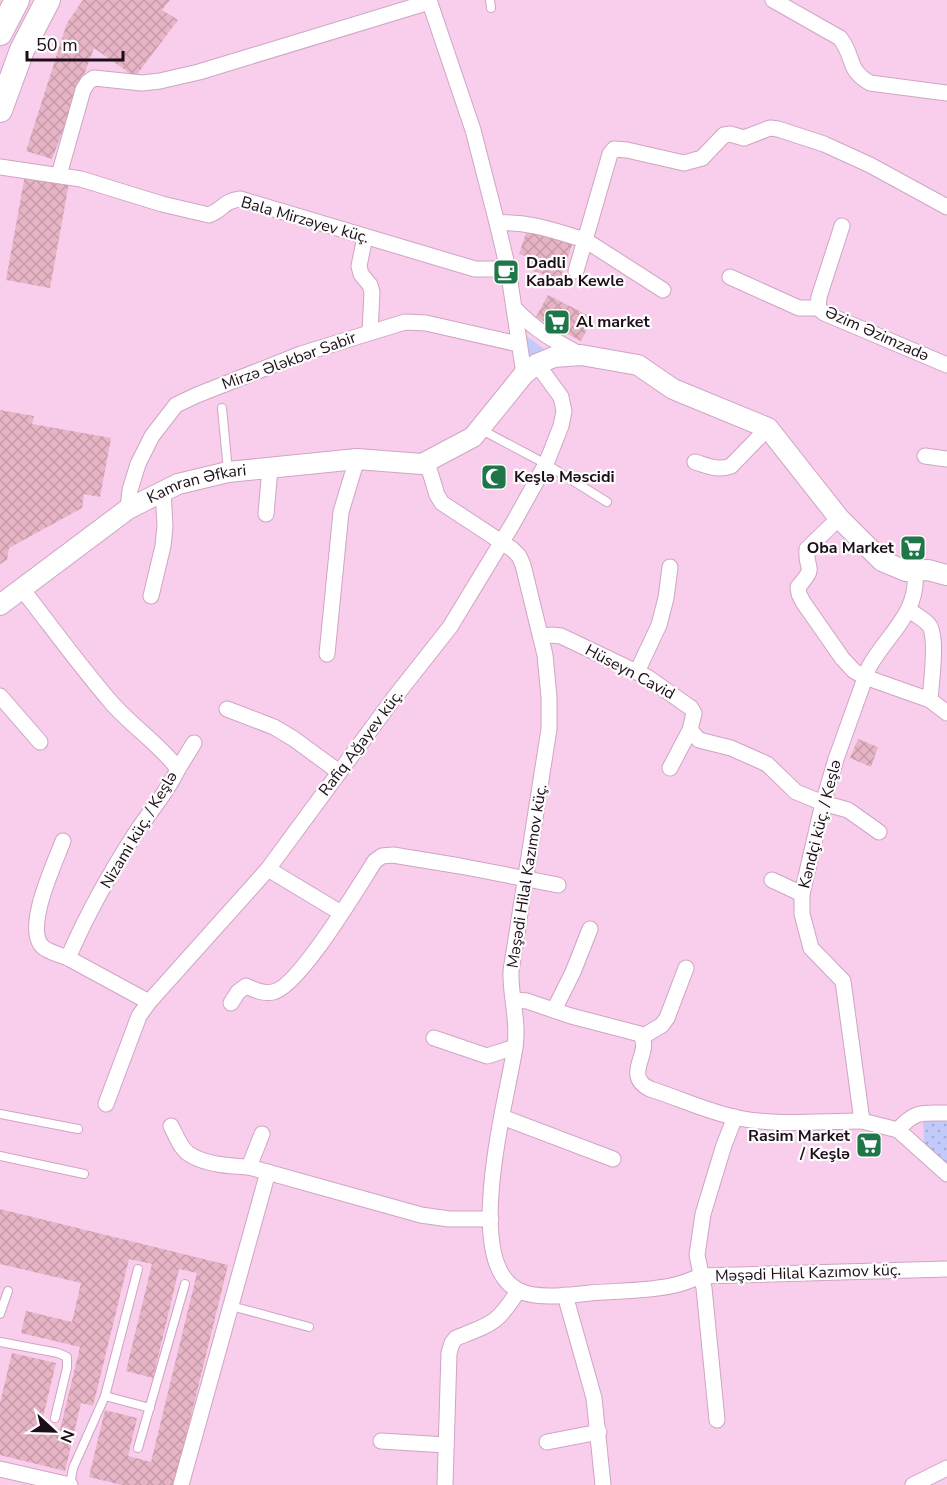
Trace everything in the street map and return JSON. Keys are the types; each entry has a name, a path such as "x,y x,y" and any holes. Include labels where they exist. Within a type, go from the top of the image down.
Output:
{"main road":[{"path":"0,33 17,0"},
{"path":"0,110 22,50 48,0"}],"street":[{"path":"773,0 840,38 847,47 853,69 870,83 947,93"},
{"path":"59,175 83,90 94,78 142,83 199,72 429,1 473,130 508,269 518,344 531,369"},
{"path":"576,271 610,154 614,149 684,163 702,158 724,135 730,134 744,138 770,128 778,129 824,144 870,165 947,207"},
{"name":"Bala Mirzəyev küç.","path":"0,167 81,179 162,204 209,214 214,213 229,200 240,198 475,268 508,269"},
{"path":"497,223 530,223 585,240 663,290"},
{"name":"Əzim Əzimzadə","path":"842,226 819,297 818,308 824,313 947,365"},
{"path":"365,237 359,266 372,292 370,332"},
{"path":"730,277 799,308 818,308"},
{"path":"514,308 530,326 581,355"},
{"name":"Mirzə Ələkbər Sabir","path":"128,509 130,490 138,464 152,436 176,405 197,395 301,354 405,322 426,322 518,344"},
{"path":"428,462 473,437 531,369 554,357 581,355 638,365 673,389 768,428 839,518 882,561 906,571 928,570 947,575"},
{"name":"Rafiq Ağayev küç.","path":"106,1104 139,1016 268,869 450,627 501,542 546,464 561,426 564,411 561,397 531,369"},
{"path":"695,462 713,468 723,469 731,466 768,428"},
{"path":"925,456 947,459"},
{"name":"Kamran Əfkari","path":"1,604 128,509 190,480 228,472 357,459 373,458 417,464 428,462"},
{"path":"327,654 340,512 357,459"},
{"name":"Məşədi Hilal Kazımov küç.","path":"428,462 437,495 442,503 519,556 542,636 549,697 549,729 543,775 511,971 516,1012 515,1047 495,1154 491,1219 497,1268 507,1283 518,1291 550,1296 674,1286 701,1276 947,1269"},
{"path":"266,514 270,468"},
{"path":"151,596 163,546 165,526 163,491"},
{"path":"839,518 807,549 811,569 798,587 799,594 842,658 854,671 930,700 947,713"},
{"path":"637,672 659,625 670,567"},
{"name":"Kəndçi küç. / Keşlə","path":"862,1121 843,981 811,948 802,914 802,894 823,803 865,677 877,654 910,610 917,586 915,571"},
{"name":"Nizami küç. / Keşlə","path":"22,589 110,701 134,726 168,754 178,769 107,882 68,958"},
{"path":"910,610 928,624 932,632 930,700"},
{"name":"Hüseyn Cavid","path":"542,636 561,636 637,672 680,698 694,713 690,730"},
{"path":"0,696 40,742"},
{"path":"227,709 274,727 294,738 339,772"},
{"path":"670,768 690,730 699,740 731,748 767,764 790,788 823,803 848,810 879,832"},
{"path":"178,769 194,743"},
{"path":"63,841 37,914 36,937 43,947 149,1002"},
{"path":"231,1003 238,992 246,986 261,993 275,992 284,986 302,968 375,861 382,856 393,855 460,866 558,885"},
{"path":"268,869 341,913"},
{"path":"772,880 802,894"},
{"path":"554,1010 573,972 590,929"},
{"path":"642,1037 662,1025 667,1018 686,968"},
{"path":"514,1000 527,1001 571,1016 637,1033 642,1037 644,1044 637,1071 639,1081 643,1085 735,1117 768,1122 862,1121 898,1130 947,1174"},
{"path":"434,1038 488,1056 515,1047"},
{"path":"898,1130 908,1118 920,1113 947,1113"},
{"path":"502,1117 614,1159"},
{"path":"717,1420 697,1255 703,1214 735,1117"},
{"path":"171,1126 180,1144 189,1153 222,1165 249,1167 421,1215 449,1219 491,1219"},
{"path":"249,1167 262,1134"},
{"path":"181,1485 268,1172"},
{"path":"445,1485 449,1353 452,1343 456,1338 491,1324 503,1314 518,1291"},
{"path":"565,1295 594,1398 603,1485"},
{"path":"547,1443 599,1432"},
{"path":"381,1441 446,1445"},
{"path":"913,1485 947,1468"},
{"path":"0,1469 70,1485"}],"lane":[{"path":"222,408 228,472"},
{"path":"480,429 546,464 607,502"},
{"path":"0,1114 78,1129"},
{"path":"0,1156 84,1174"},
{"path":"70,1485 73,1468 105,1396 138,1269"},
{"path":"138,1448 185,1284"},
{"path":"0,1314 8,1291"},
{"path":"231,1306 309,1327"},
{"path":"0,1342 58,1353 67,1358 67,1368 55,1418"},
{"path":"105,1396 150,1408"}],"shaded area":[{"path":"526,336 544,349 528,357"},
{"path":"923,1118 947,1118 947,1163 924,1144"}],"building":[{"path":"83,0 170,0 162,10 178,20 135,77 94,48 52,159 26,151 67,23"},
{"path":"25,175 69,183 50,288 6,280"},
{"path":"528,227 573,242 560,280 525,268 528,257 519,254"},
{"path":"548,295 593,318 581,341 536,317"},
{"path":"0,410 34,416 32,424 111,438 100,497 84,494 82,508 9,548 7,560 0,564"},
{"path":"858,739 878,747 871,767 850,758"},
{"path":"0,1209 228,1265 174,1485 122,1485 89,1477 105,1410 137,1418 128,1456 151,1462 197,1273 179,1269 153,1378 126,1371 152,1264 129,1259 93,1406 81,1403 65,1471 0,1455 0,1403 12,1353 56,1363 41,1425 60,1430 80,1347 21,1333 26,1311 72,1322 81,1283 0,1264"}],"place":[{"name":"Dadli Kabab Kewle","path":"506,272"},
{"name":"Al market","path":"557,322"},
{"name":"Keşlə Məscidi","path":"494,477"},
{"name":"Oba Market","path":"913,548"},
{"name":"Rasim Market / Keşlə","path":"869,1145"}]}
